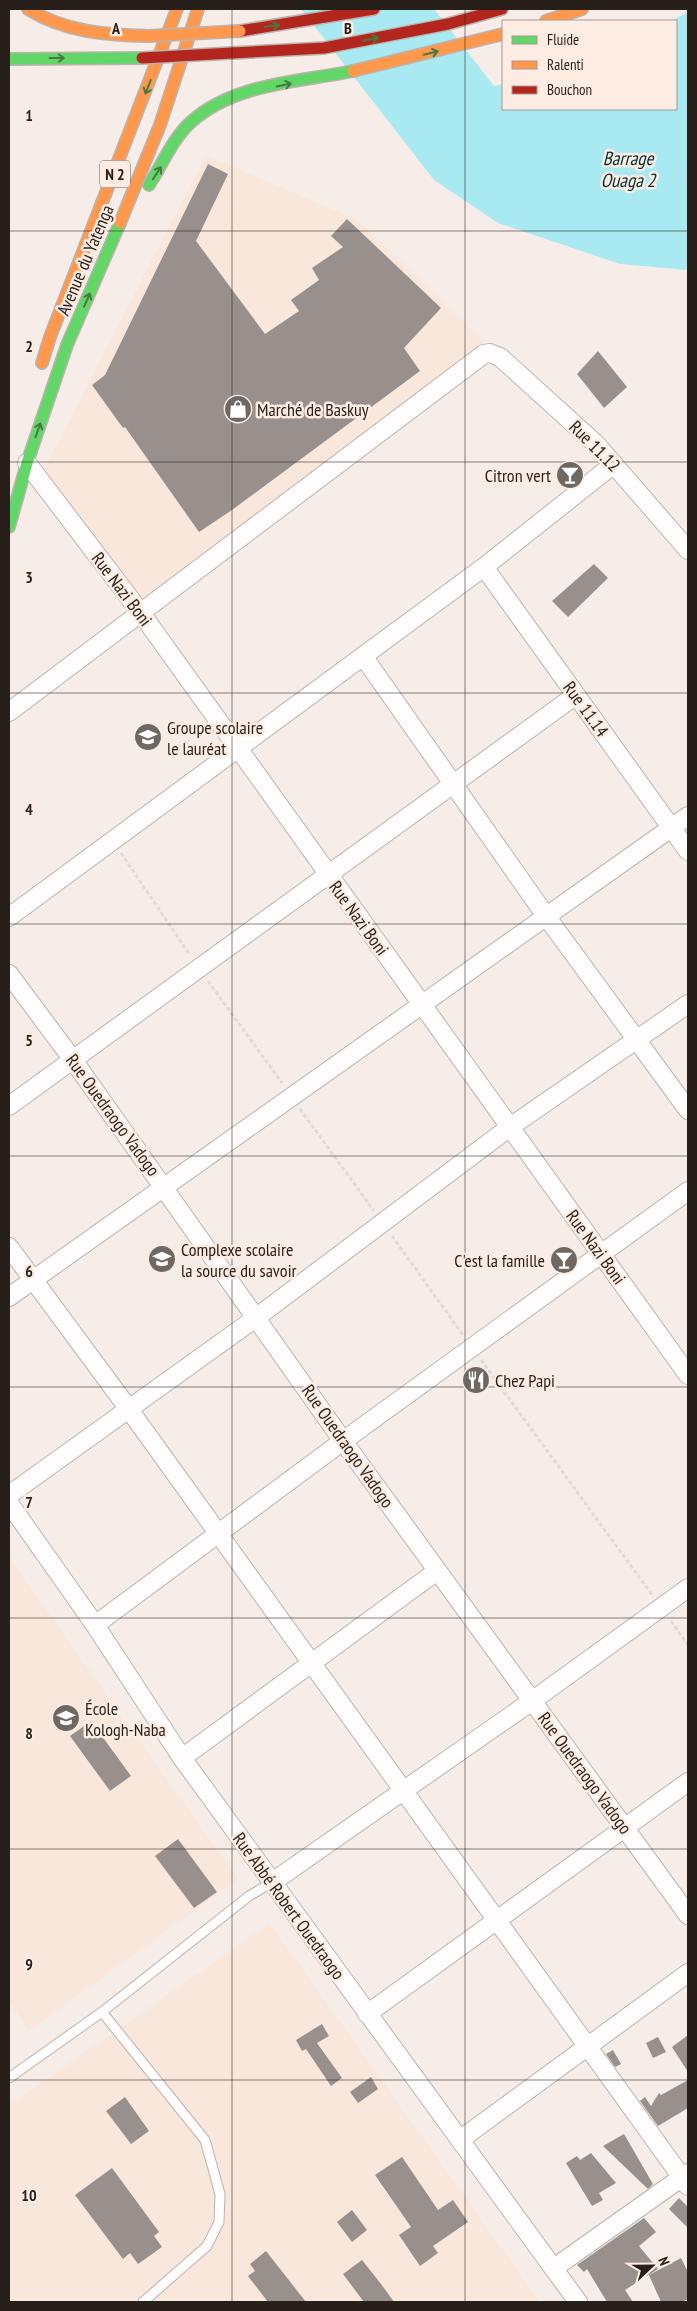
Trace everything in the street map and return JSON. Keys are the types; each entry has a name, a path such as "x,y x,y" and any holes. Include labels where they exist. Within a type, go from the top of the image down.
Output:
{"main road":[{"path":"28,9 66,26 101,34 148,36 240,31 374,9"},
{"name":"Avenue du Yatenga","path":"39,373 50,337 177,9"},
{"name":"Avenue du Yatenga","path":"9,527 27,463 67,344 112,243 160,125 198,9"},
{"path":"9,58 142,58 324,48 448,24 502,9"},
{"path":"549,20 582,9"},
{"path":"160,125 213,18"},
{"path":"112,243 190,122 220,101 255,91 350,72 465,45 502,34"}],"street":[{"name":"Rue 11.12","path":"141,613 478,358 490,353 500,357 596,444 688,550"},
{"name":"Rue Nazi Boni","path":"27,463 141,613 688,1375"},
{"path":"9,917 484,567 614,464"},
{"name":"Rue 11.14","path":"484,567 688,851"},
{"path":"9,712 141,613"},
{"path":"363,656 546,916 688,1110"},
{"path":"9,1106 576,695"},
{"path":"9,1297 688,816"},
{"name":"Rue Ouedraogo Vadogo","path":"9,974 73,1060 437,1571 688,1915"},
{"path":"9,1495 257,1317 510,1127 688,1004"},
{"path":"95,1625 343,1440 688,1191"},
{"path":"9,1247 128,1408 311,1664 686,2179 554,2268"},
{"name":"Rue Abbé Robert Ouedraogo","path":"9,1503 95,1625 182,1758 271,1883 461,2139 578,2302"},
{"path":"182,1758 437,1571"},
{"path":"271,1883 532,1701 688,1588"},
{"path":"367,2014 688,1782"},
{"path":"461,2139 688,1973"}],"lane":[{"path":"9,2078 102,2012 249,1896 271,1883"},
{"path":"102,2012 205,2140 220,2194 219,2222 207,2246 143,2302"}],"path":[{"path":"113,840 199,968 688,1645"}],"shaded area":[{"name":"Marché de Baskuy","path":"206,155 358,220 487,345 137,604 42,473"},
{"name":"École Kologh-Naba","path":"9,1557 238,1879 29,2031 9,2002"},
{"path":"270,1923 540,2302 9,2302 9,2105"}],"water":[{"name":"Barrage Ouaga 2","path":"301,9 434,9 494,86 502,84 502,110 677,110 677,20 673,20 688,12 688,270 620,264 498,223 434,180"}],"building":[{"path":"208,164 228,174 196,241 265,334 299,311 291,300 319,280 312,268 343,247 331,236 347,219 441,308 404,348 420,371 232,510 199,532 125,427 123,428 92,385 105,375"},
{"path":"598,351 627,387 604,408 577,374"},
{"path":"594,564 608,578 568,617 552,601"},
{"path":"91,1721 131,1776 110,1791 70,1736"},
{"path":"178,1839 217,1892 194,1908 155,1856"},
{"path":"322,2024 329,2036 317,2043 342,2078 331,2086 306,2049 302,2051 296,2040"},
{"path":"688,2035 688,2072 672,2047"},
{"path":"658,2037 666,2052 653,2058 646,2043"},
{"path":"613,2050 621,2064 615,2067 606,2054"},
{"path":"371,2077 378,2089 358,2103 350,2092"},
{"path":"688,2080 688,2108 658,2126 640,2101 645,2097 651,2106 659,2093 661,2095"},
{"path":"125,2097 149,2131 131,2144 106,2111"},
{"path":"624,2134 653,2184 648,2189 603,2146"},
{"path":"591,2153 616,2183 599,2193 603,2200 592,2206 566,2163 577,2156 580,2160"},
{"path":"402,2157 438,2210 453,2200 468,2222 433,2246 438,2253 420,2266 399,2235 411,2227 375,2175"},
{"path":"112,2168 159,2232 154,2236 162,2247 138,2264 130,2253 123,2259 75,2195"},
{"path":"679,2198 688,2207 688,2228 669,2209"},
{"path":"352,2210 367,2230 352,2242 337,2222"},
{"path":"644,2218 656,2232 639,2246 658,2269 625,2290 633,2302 607,2302 587,2269 584,2272 577,2265"},
{"path":"266,2251 306,2302 268,2302 248,2276 255,2271 250,2264"},
{"path":"681,2258 688,2272 688,2299 682,2302 661,2302 649,2275"},
{"path":"362,2260 394,2302 364,2302 343,2274"}],"traffic: fast":[{"path":"9,59 142,58"},
{"path":"149,185 168,152 185,128 208,109 227,99 268,86 353,71"},
{"path":"9,527 27,463 67,345 120,223"}],"traffic: slow":[{"path":"28,9 56,23 86,31 117,35 149,36"},
{"path":"42,363 50,337 177,9"},
{"path":"120,223 160,125 198,9"},
{"path":"549,20 582,9"},
{"path":"149,36 240,31"},
{"path":"353,71 502,34"}],"traffic: jam":[{"path":"240,31 374,9"},
{"path":"232,53 324,48 448,24 502,9"},
{"path":"142,58 232,53"}],"place":[{"name":"Marché de Baskuy","path":"238,409"},
{"name":"Citron vert","path":"570,475"},
{"name":"Groupe scolaire le lauréat","path":"148,737"},
{"name":"Complexe scolaire la source du savoir","path":"162,1259"},
{"name":"C'est la famille","path":"564,1260"},
{"name":"Chez Papi","path":"476,1380"},
{"name":"École Kologh-Naba","path":"66,1718"}]}
